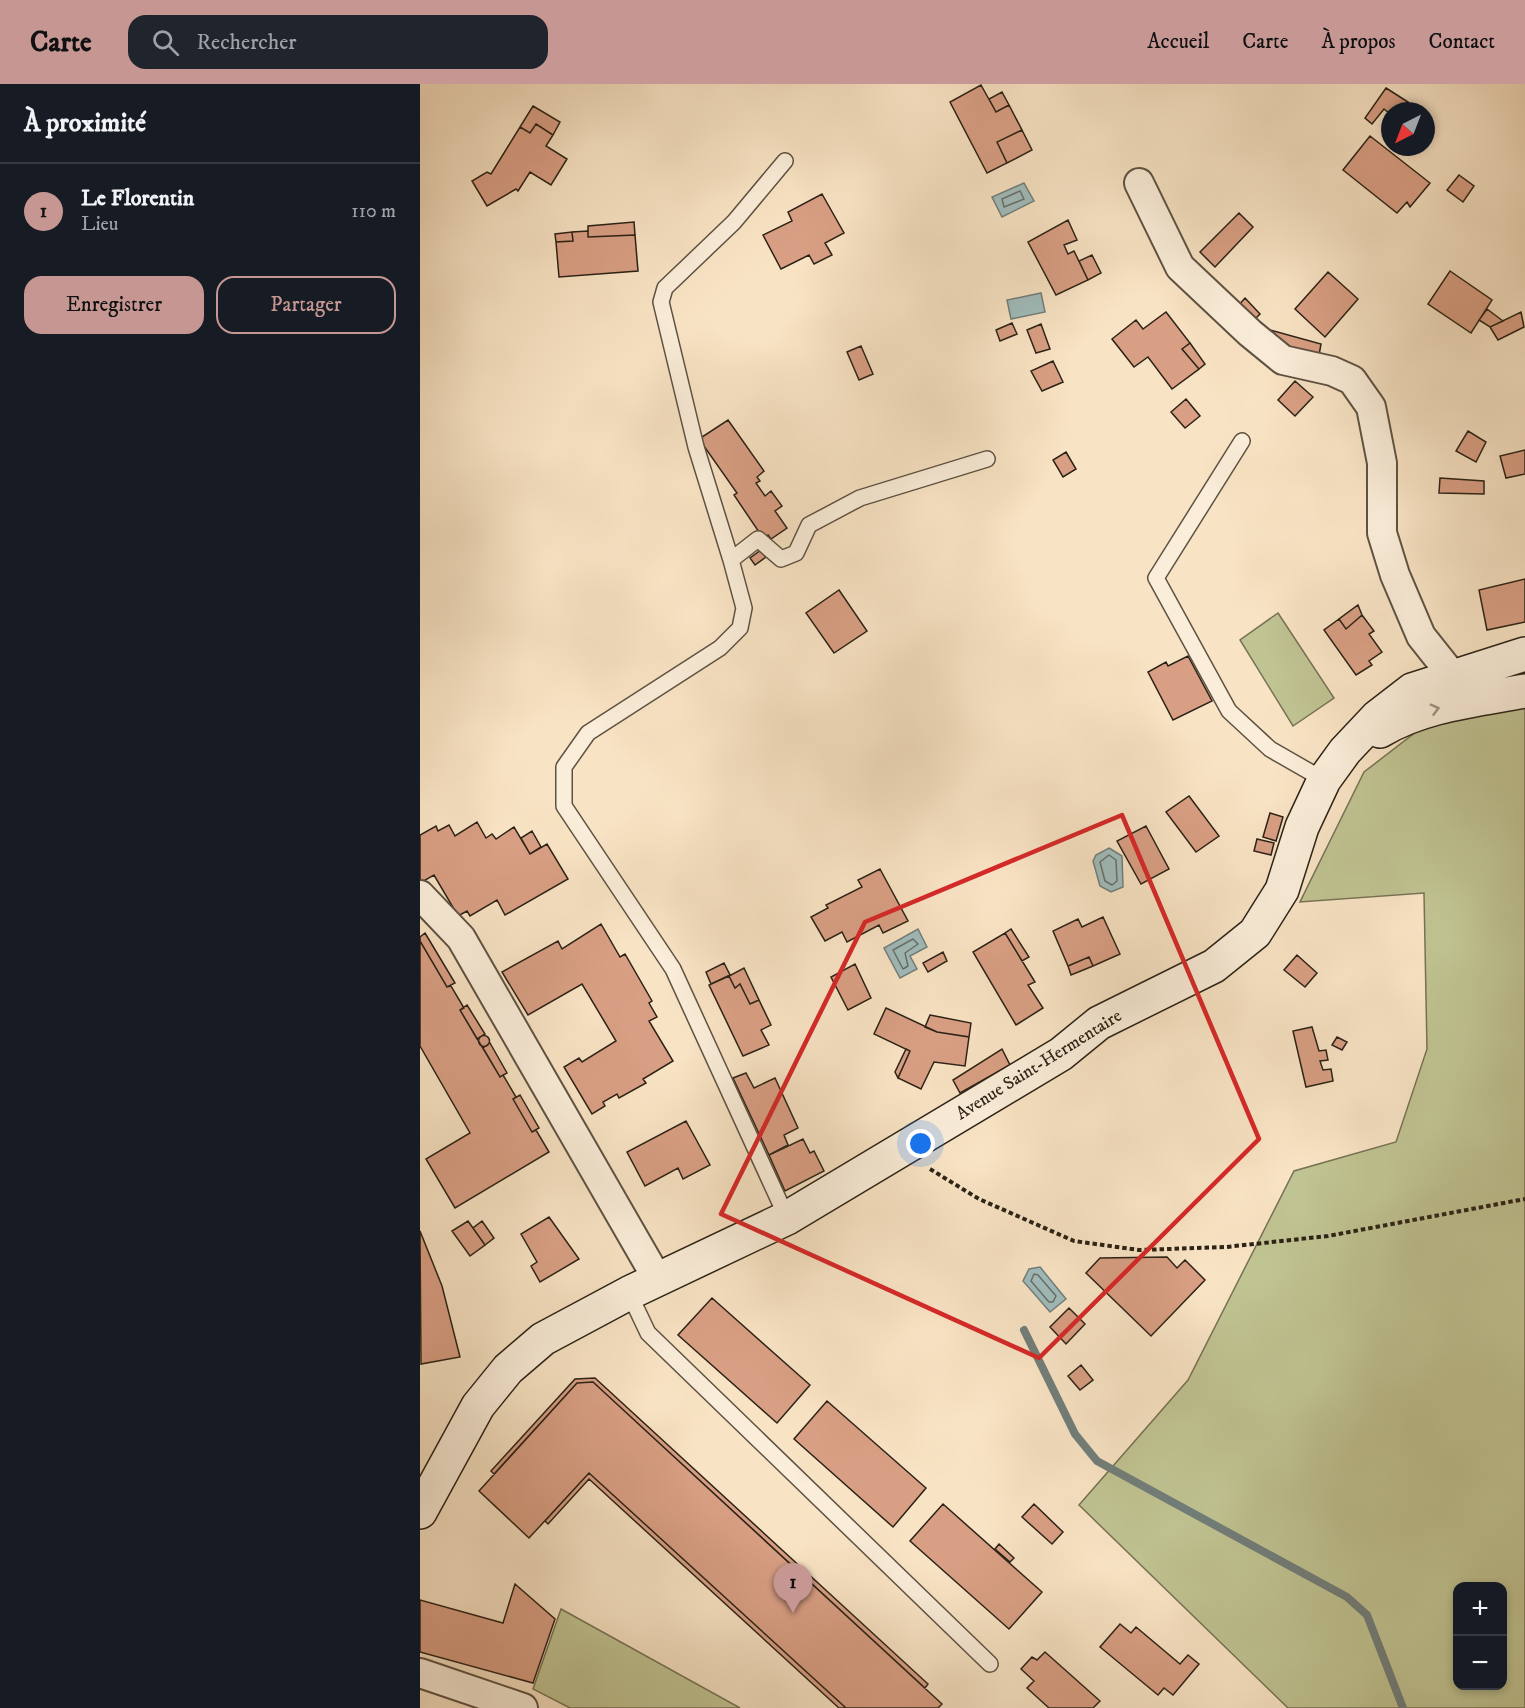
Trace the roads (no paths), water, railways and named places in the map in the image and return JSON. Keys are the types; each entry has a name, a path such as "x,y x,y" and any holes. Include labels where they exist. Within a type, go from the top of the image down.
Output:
{"street":[{"path":"1139,183 1180,267 1250,333 1283,360 1332,371 1352,380 1371,407 1382,463 1382,532 1388,554 1421,636 1459,688"},
{"name":"Avenue Saint-Hermentaire","path":"420,1512 478,1406 508,1369 543,1339 787,1218 1061,1054 1099,1023 1214,966 1255,933 1282,890 1302,827 1324,780 1345,751 1400,718 1525,654"},
{"name":"Avenue Saint-Hermentaire","path":"1459,688 1525,691"},
{"path":"420,895 461,938 644,1287"},
{"path":"420,1673 523,1708"}],"lane":[{"path":"785,161 734,222 665,288 660,302 696,447 744,608 740,628 720,648 588,733 564,767 564,806 673,969 787,1218"},
{"path":"1242,441 1156,578 1229,711 1270,749 1324,780"},
{"path":"730,560 758,539 781,559 795,553 809,525 860,498 987,459"},
{"path":"644,1287 648,1333 990,1664"}],"water":[{"path":"1024,183 1034,201 1002,217 992,197"},
{"path":"1041,293 1045,312 1011,319 1007,300"},
{"path":"1109,848 1122,856 1123,887 1111,892 1100,886 1093,861 1096,855"},
{"path":"918,929 927,947 910,956 917,969 900,978 884,948"},
{"path":"1040,1267 1066,1299 1050,1312 1023,1281 1029,1269"}],"waterway":[{"path":"1024,1330 1075,1434 1097,1461 1347,1597 1367,1615 1403,1708"}],"place":[{"name":"Le Florentin","path":"793,1613"}]}
